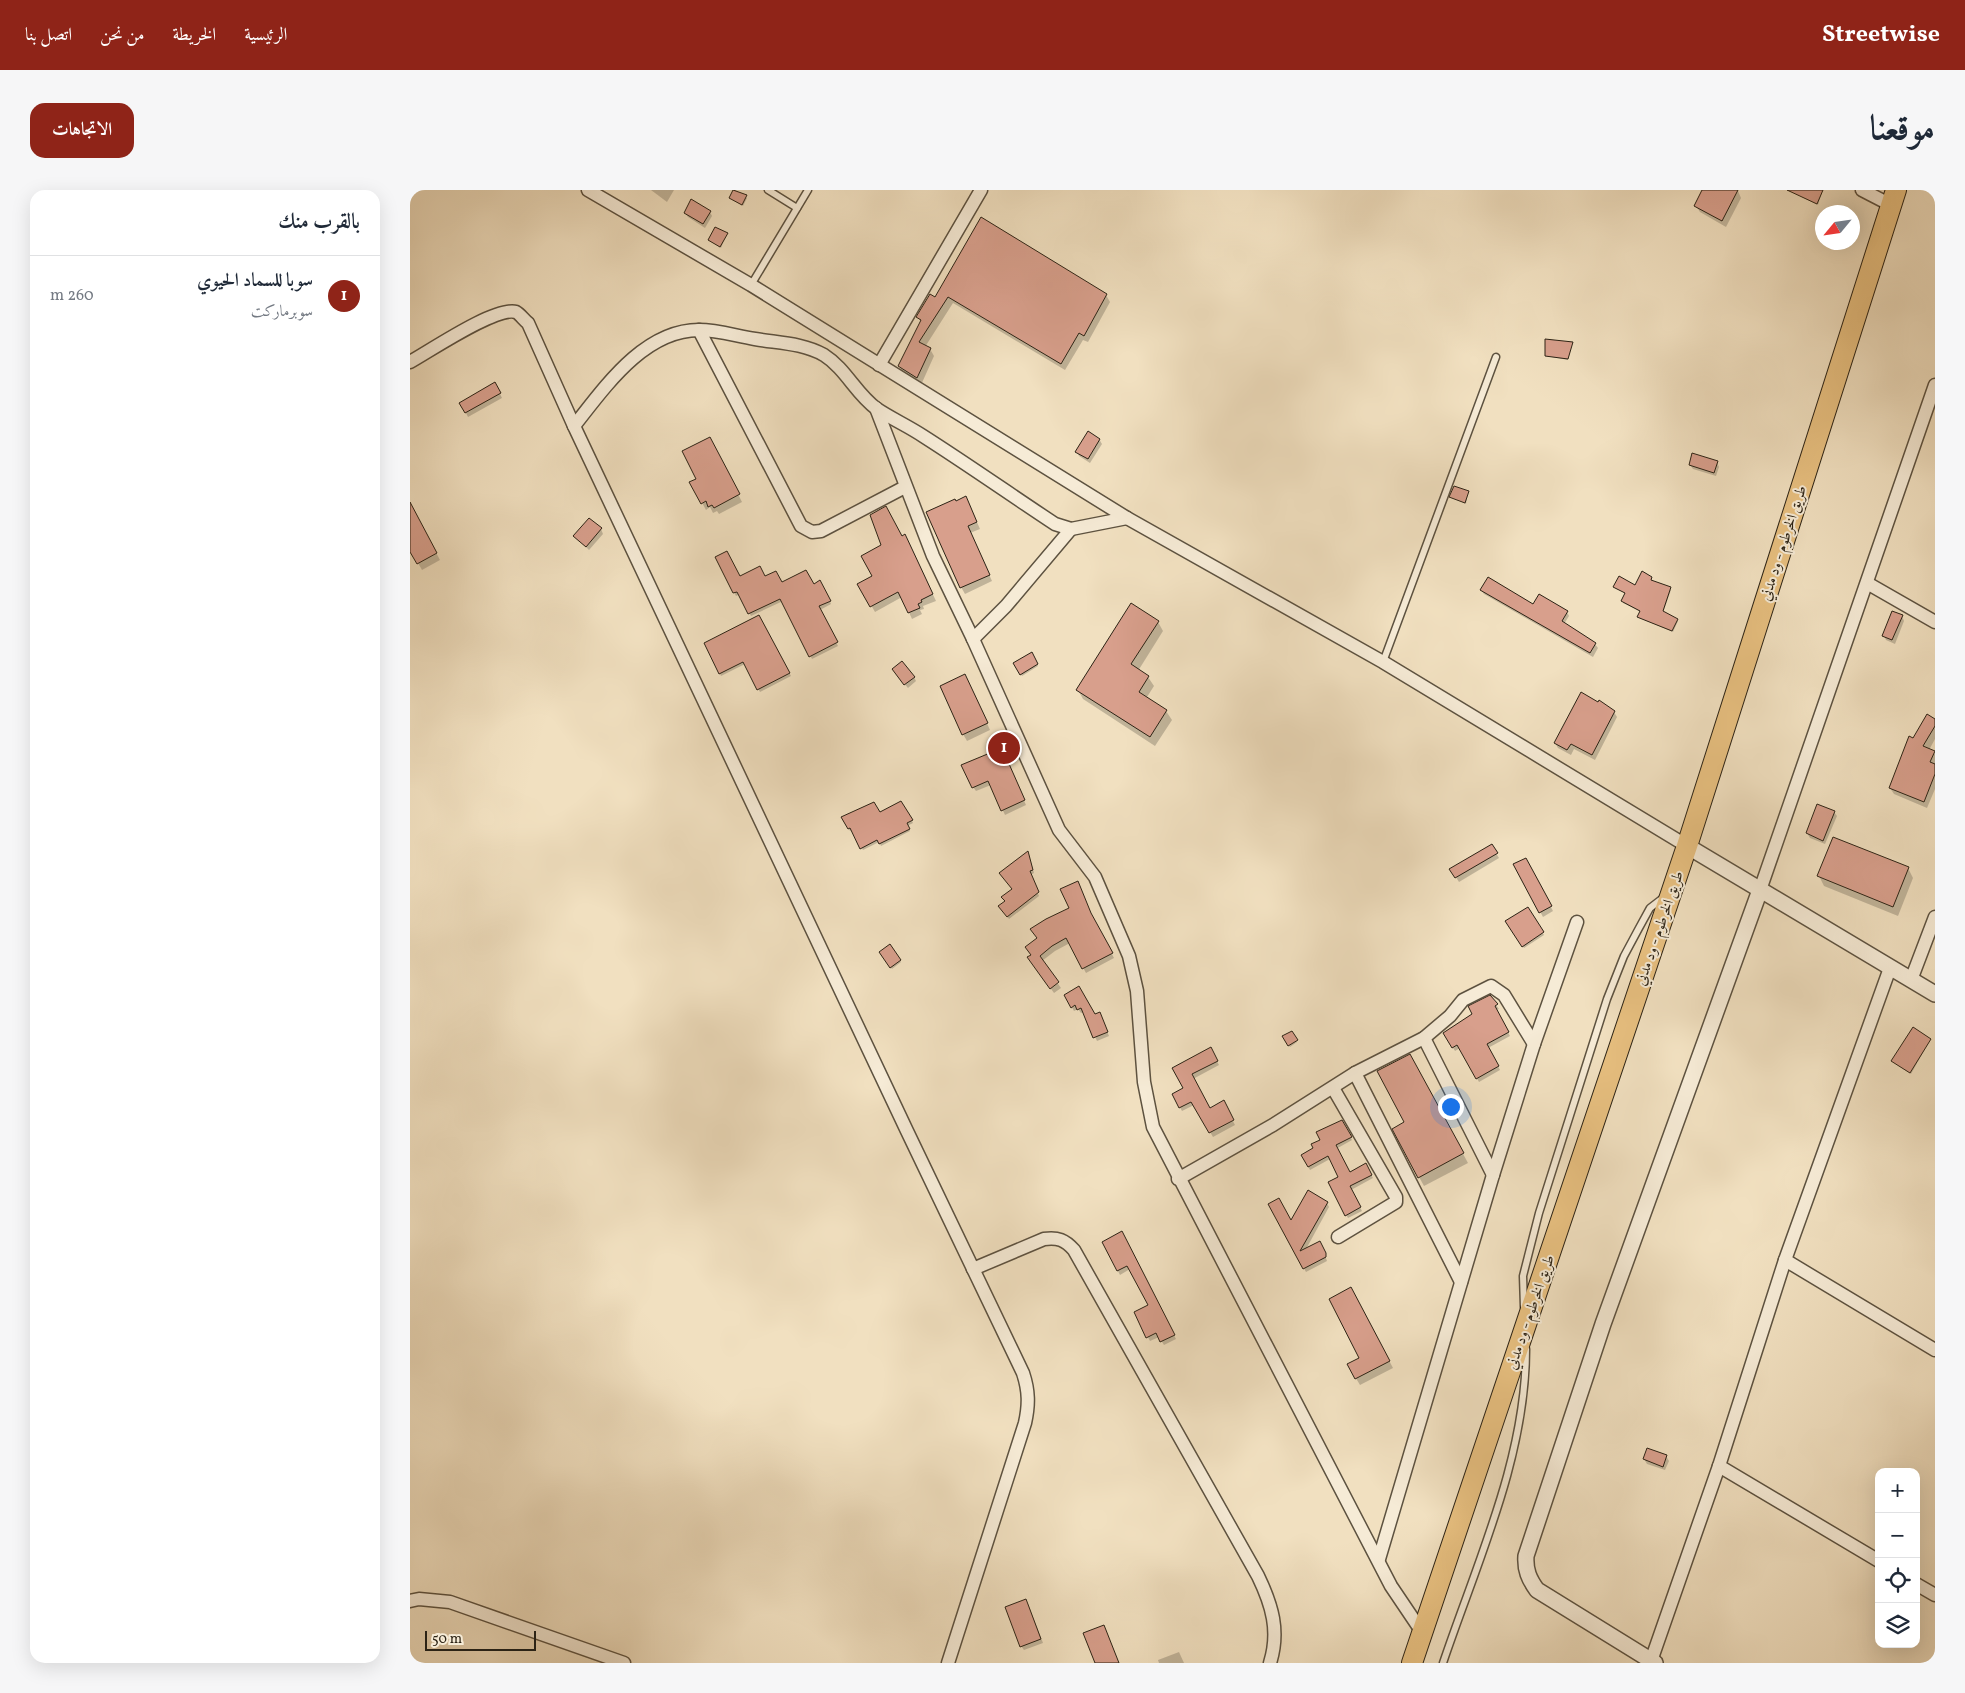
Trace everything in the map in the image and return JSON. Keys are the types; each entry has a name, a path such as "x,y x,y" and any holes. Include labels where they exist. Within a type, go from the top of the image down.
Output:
{"highway":[{"name":"طريق الخرطوم - ود مدني","path":"1412,1663 1687,846 1893,198"}],"street":[{"path":"588,190 751,285 1127,518 1384,662 1935,994"},
{"path":"879,365 981,190"},
{"path":"1862,190 1893,198"},
{"path":"410,362 486,318 501,312 516,312 528,323 574,426 1024,1373 1028,1388 1029,1406 1019,1448 948,1663"},
{"path":"699,330 801,526 812,532 821,531 904,486"},
{"path":"574,426 603,390 640,353 660,340 680,331 727,332 804,346 817,352 835,363 876,408 922,436 1055,524 1072,529 1127,518"},
{"path":"1890,968 1785,1260 1653,1662 1537,1590 1529,1579 1526,1556 1603,1324 1760,890 1935,385"},
{"path":"876,408 904,486 933,556 973,639 1059,830 1095,877 1129,956 1139,1003 1144,1082 1148,1112 1153,1127 1178,1179 1379,1559 1391,1586 1422,1632"},
{"path":"973,639 1006,606 1072,529"},
{"path":"1867,583 1935,622"},
{"path":"1911,980 1935,917"},
{"path":"1379,1559 1493,1175 1534,1044 1577,922"},
{"path":"1178,1179 1333,1088 1354,1073 1424,1038 1450,1016 1463,1000 1491,986 1506,998 1534,1044"},
{"path":"1424,1038 1493,1175"},
{"path":"1354,1073 1461,1282"},
{"path":"1333,1088 1396,1198 1396,1202 1338,1237"},
{"path":"973,1269 1044,1239 1055,1238 1066,1242 1074,1250 1258,1576 1272,1608 1276,1630 1270,1663"},
{"path":"1785,1260 1935,1350"},
{"path":"1718,1466 1875,1560"},
{"path":"1920,1586 1935,1595"},
{"path":"410,1601 419,1599 450,1602 624,1663"}],"lane":[{"path":"768,190 797,208"},
{"path":"751,285 808,190"},
{"path":"1384,662 1496,357"},
{"path":"1443,1663 1500,1499 1514,1441 1526,1383 1526,1326 1523,1276 1539,1214 1606,999 1624,956 1650,908 1673,888"}],"building":[{"path":"733,190 747,195 742,205 729,198"},
{"path":"1702,190 1738,190 1722,221 1694,206"},
{"path":"1787,190 1823,190 1817,204"},
{"path":"691,199 711,211 703,224 684,213"},
{"path":"981,217 1107,294 1084,336 1079,333 1061,364 948,297 919,342 931,348 917,378 898,366 921,320 916,317 930,294 935,297"},
{"path":"715,227 728,233 720,247 708,240"},
{"path":"1545,339 1573,342 1568,359 1545,356"},
{"path":"495,382 501,393 465,413 459,403"},
{"path":"1088,431 1100,439 1088,459 1075,452"},
{"path":"710,437 740,494 714,508 712,505 708,507 706,501 701,504 689,482 696,479 682,451"},
{"path":"1692,453 1718,461 1714,473 1689,465"},
{"path":"1454,486 1469,491 1465,503 1449,497"},
{"path":"966,496 977,522 968,526 990,575 960,588 926,512"},
{"path":"410,502 437,553 417,564 410,552"},
{"path":"886,506 902,536 905,534 933,594 921,600 922,602 918,604 920,608 908,613 898,592 870,607 857,584 872,576 861,556 881,545 870,515"},
{"path":"589,518 602,528 586,547 573,536"},
{"path":"727,551 740,576 760,566 765,576 776,571 782,582 806,570 814,584 820,580 831,601 819,606 838,642 809,657 780,599 748,614 737,592 733,593 715,557"},
{"path":"1642,571 1652,577 1651,580 1671,587 1663,611 1678,619 1672,631 1637,617 1640,611 1621,601 1625,593 1613,587 1619,576 1635,585"},
{"path":"1488,577 1533,604 1539,594 1568,611 1562,621 1596,643 1590,653 1480,590"},
{"path":"1131,603 1159,621 1131,664 1149,676 1139,692 1167,710 1150,737 1076,690"},
{"path":"1892,611 1903,615 1892,640 1882,636"},
{"path":"759,615 790,673 757,690 743,662 719,674 704,643"},
{"path":"1032,652 1038,664 1020,675 1013,663"},
{"path":"902,661 915,677 904,685 892,669"},
{"path":"965,674 988,723 962,735 940,686"},
{"path":"1581,692 1598,702 1599,700 1615,711 1592,755 1571,744 1567,750 1554,743"},
{"path":"1927,714 1935,719 1935,726 1923,746 1935,751 1930,762 1935,764 1935,774 1924,802 1889,788 1909,736 1913,738"},
{"path":"1002,748 1025,800 1001,811 988,781 972,788 961,765"},
{"path":"901,801 913,820 907,823 910,829 879,844 877,840 860,849 850,828 848,829 841,817 874,802 880,812"},
{"path":"1817,804 1835,811 1823,841 1806,833"},
{"path":"1833,837 1909,867 1893,907 1817,876"},
{"path":"1492,844 1498,853 1455,878 1449,869"},
{"path":"1028,851 1033,870 1030,871 1039,892 1007,917 998,906 1005,901 1001,897 1012,889 999,873"},
{"path":"1526,858 1552,906 1539,913 1513,864"},
{"path":"1078,881 1091,913 1113,953 1082,969 1066,938 1052,946 1040,956 1059,982 1050,989 1027,957 1031,955 1025,947 1037,938 1030,929 1069,908 1060,889"},
{"path":"1528,907 1544,932 1522,947 1505,921"},
{"path":"890,944 901,960 890,968 879,952"},
{"path":"1079,986 1095,1014 1100,1012 1108,1032 1093,1038 1081,1008 1077,1010 1075,1005 1071,1008 1064,995"},
{"path":"1490,995 1498,1004 1495,1006 1509,1032 1487,1044 1499,1066 1476,1079 1457,1045 1452,1048 1443,1033 1472,1014 1468,1006"},
{"path":"1913,1027 1931,1039 1910,1073 1891,1061"},
{"path":"1292,1031 1298,1040 1288,1046 1282,1036"},
{"path":"1211,1047 1218,1061 1192,1074 1210,1108 1224,1100 1234,1120 1209,1133 1191,1102 1179,1108 1172,1094 1183,1088 1172,1068"},
{"path":"1410,1054 1464,1153 1418,1178 1392,1129 1404,1122 1377,1071"},
{"path":"1342,1120 1352,1137 1336,1145 1350,1172 1366,1163 1372,1175 1350,1186 1361,1207 1345,1216 1328,1182 1338,1177 1328,1156 1308,1167 1301,1155 1313,1148 1311,1144 1320,1140 1316,1132"},
{"path":"1308,1190 1328,1202 1300,1251 1320,1241 1326,1257 1303,1269 1268,1204 1279,1198 1291,1220"},
{"path":"1122,1231 1175,1335 1160,1342 1156,1333 1146,1338 1134,1312 1148,1305 1127,1266 1117,1271 1102,1242"},
{"path":"1351,1287 1390,1361 1355,1379 1347,1364 1359,1358 1329,1299"},
{"path":"1647,1448 1667,1455 1663,1467 1643,1459"},
{"path":"1026,1599 1041,1639 1020,1647 1005,1607"},
{"path":"1104,1625 1119,1663 1095,1663 1083,1633"}],"place":[{"name":"سوبا للسماد الحيوي","path":"1004,748"}]}
